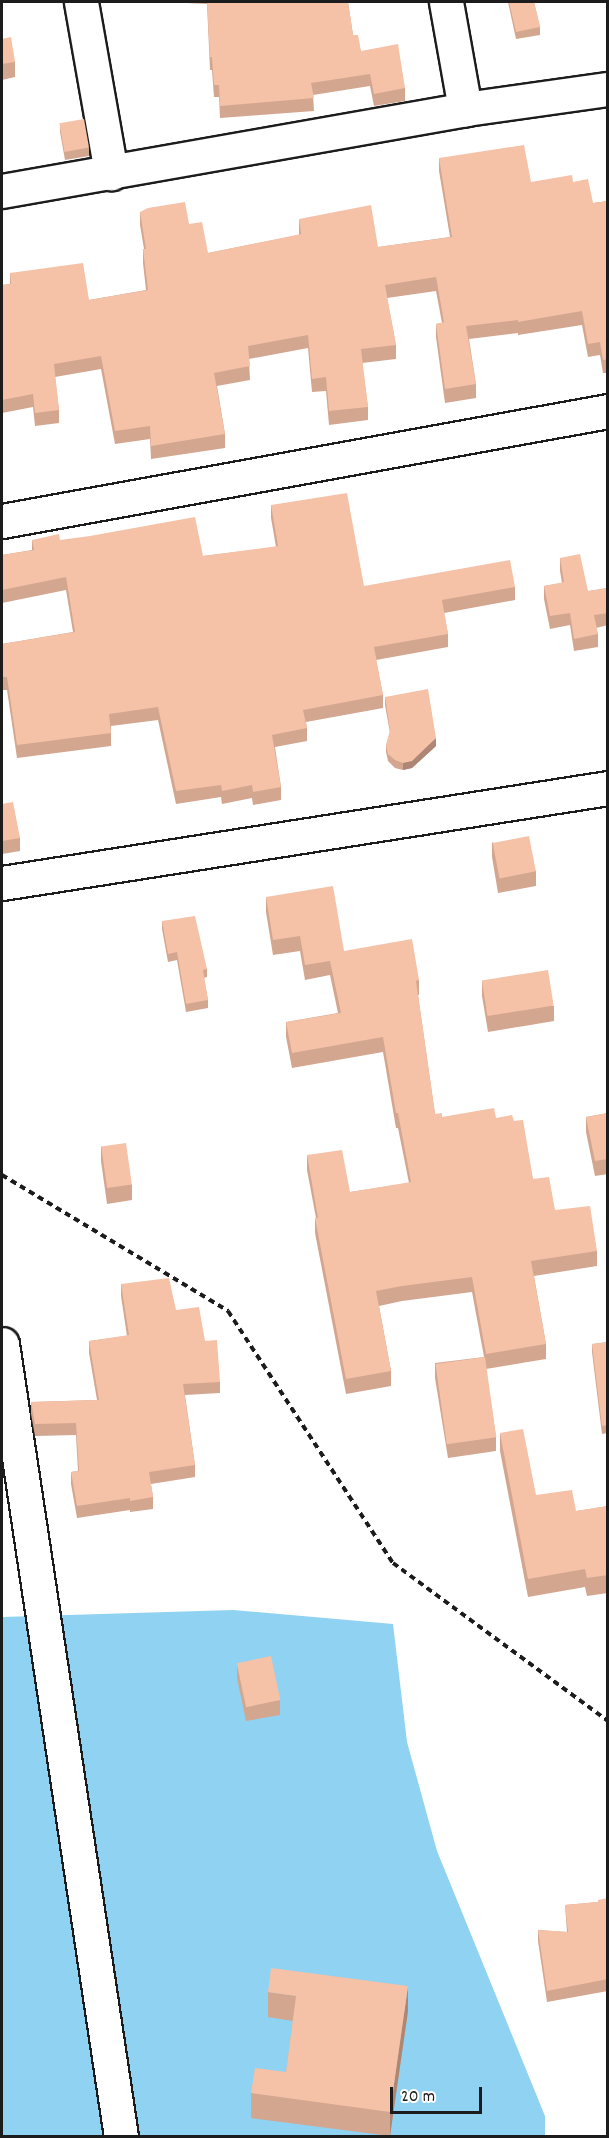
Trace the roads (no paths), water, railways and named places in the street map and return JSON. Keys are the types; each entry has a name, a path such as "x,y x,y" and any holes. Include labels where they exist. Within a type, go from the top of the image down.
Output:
{"street":[{"path":"81,2 111,173"},
{"path":"446,2 465,110"},
{"path":"2,191 465,110 608,89"},
{"path":"2,521 608,411"},
{"path":"2,883 608,788"},
{"path":"2,1344 121,2136"}],"water":[{"path":"233,1610 393,1624 407,1742 437,1851 545,2116 545,2136 2,2136 2,1617"}]}
